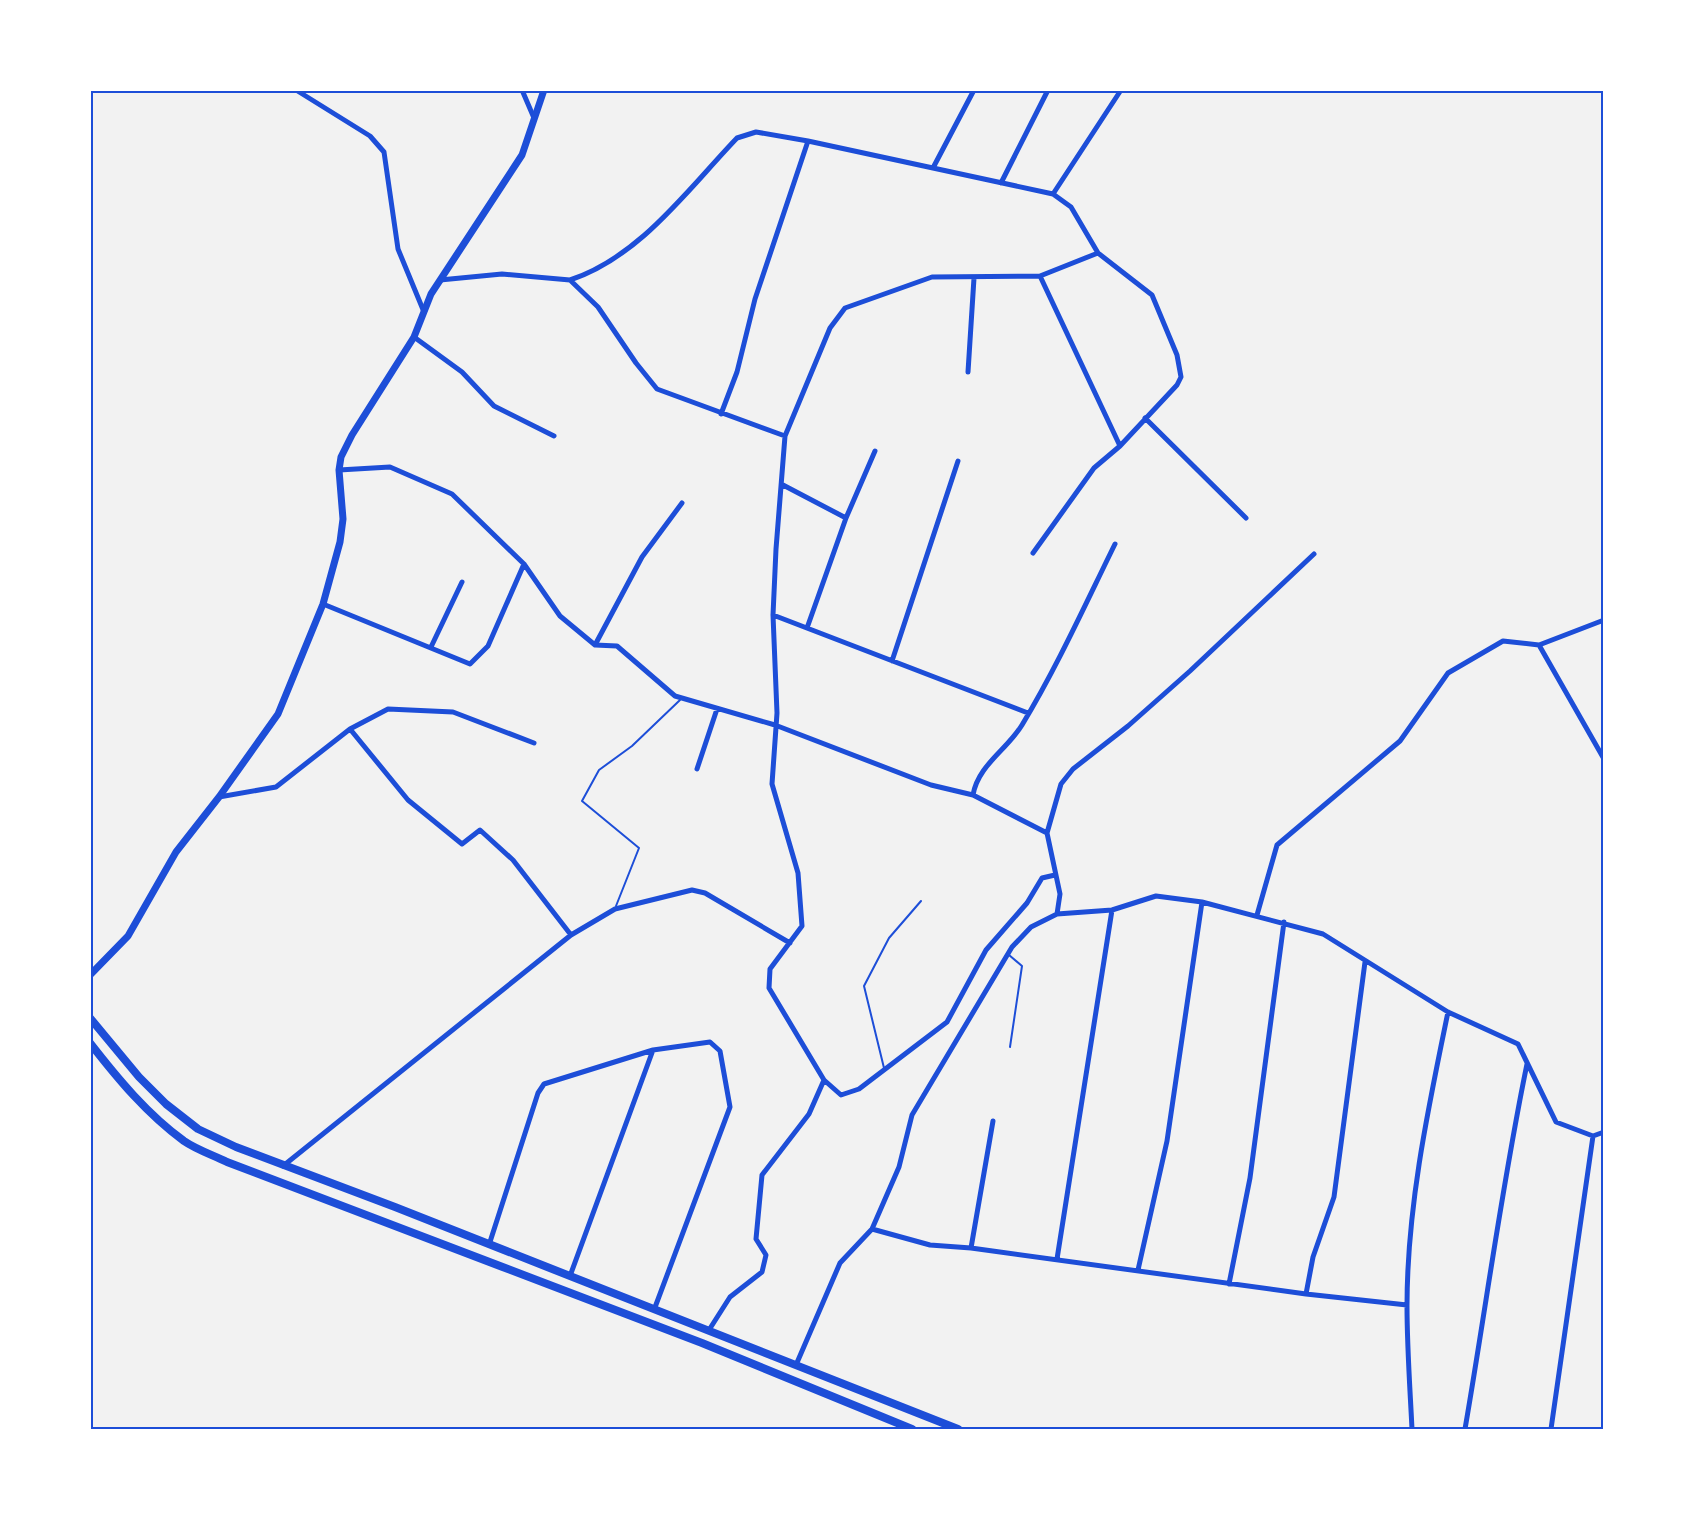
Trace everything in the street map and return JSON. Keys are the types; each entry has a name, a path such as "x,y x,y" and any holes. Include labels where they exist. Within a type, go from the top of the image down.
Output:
{"main road":[{"path":"90,1018 139,1077 166,1104 198,1129 284,1166 958,1429"},
{"path":"90,1043 127,1089 153,1114 186,1142 227,1162 702,1343 912,1429"}],"street":[{"path":"296,90 370,136 384,152 398,249 424,312"},
{"path":"522,90 535,120"},
{"path":"90,975 128,936 176,852 219,797 278,714 322,604 340,542 343,519 339,470 341,457 352,435 414,337 440,280 522,154 544,90"},
{"path":"934,166 974,90"},
{"path":"1001,183 1048,90"},
{"path":"1053,194 1121,90"},
{"path":"440,280 502,274 570,280 594,272 616,258 671,209 737,138 756,132 934,166 1053,194 1071,207 1098,253 1152,295 1177,355 1181,377 1177,385 1120,446 1094,468 1033,553"},
{"path":"721,414 737,372 755,299 808,141"},
{"path":"1055,875 1042,878 1027,903 986,950 947,1022 859,1089 841,1095 824,1080 769,988 770,969 802,926 798,873 771,784 777,713 773,615 785,436 830,328 845,308 932,277 1040,276 1098,253"},
{"path":"1040,276 1120,446"},
{"path":"968,372 974,278"},
{"path":"570,280 598,307 636,363 657,389 785,436"},
{"path":"414,337 462,372 494,406 554,436"},
{"path":"1146,418 1246,518"},
{"path":"807,628 846,518 875,451"},
{"path":"892,661 958,461"},
{"path":"339,470 390,467 452,494 524,564 560,616 595,645 617,646 675,696 775,725 931,785 973,795 1047,833"},
{"path":"783,484 846,518"},
{"path":"595,645 642,557 682,503"},
{"path":"973,795 975,781 1021,727 1053,671 1115,544"},
{"path":"1057,914 1060,894 1047,833 1061,784 1073,769 1128,726 1190,671 1314,554"},
{"path":"322,604 470,664 488,646 524,564"},
{"path":"431,647 462,582"},
{"path":"773,615 1028,713"},
{"path":"1257,915 1277,845 1400,741 1448,673 1503,641 1539,645 1604,620"},
{"path":"1539,645 1604,759"},
{"path":"219,797 276,787 350,729 388,709 453,712 534,743"},
{"path":"697,769 717,710"},
{"path":"350,729 408,800 462,844 480,830 513,860 570,935"},
{"path":"284,1166 570,935 615,909 692,890 705,893 790,943"},
{"path":"796,1365 840,1263 872,1229 899,1167 912,1115 1008,954 1032,927 1057,914 1112,910 1156,896 1202,902 1323,934 1448,1012 1518,1044 1556,1122 1593,1136 1604,1132"},
{"path":"1138,1270 1167,1141 1202,902"},
{"path":"1057,1259 1112,910"},
{"path":"1229,1284 1250,1178 1284,922"},
{"path":"1306,1294 1313,1257 1334,1197 1365,962"},
{"path":"1412,1429 1407,1305 1420,1152 1448,1012"},
{"path":"489,1245 541,1087 548,1082 653,1050 702,1041 716,1045 720,1052 730,1103 654,1310"},
{"path":"570,1276 653,1050"},
{"path":"1465,1429 1485,1312 1505,1170 1527,1064"},
{"path":"709,1330 730,1297 762,1272 766,1255 756,1239 762,1175 809,1114 824,1080"},
{"path":"971,1248 993,1120"},
{"path":"1551,1429 1593,1136"},
{"path":"872,1229 930,1245 971,1248 1229,1284 1407,1305"}],"lane":[{"path":"615,909 639,848 582,801 600,770 632,746 682,698"},
{"path":"885,1071 864,986 889,938 921,901"},
{"path":"1008,954 1022,966 1010,1047"}]}
